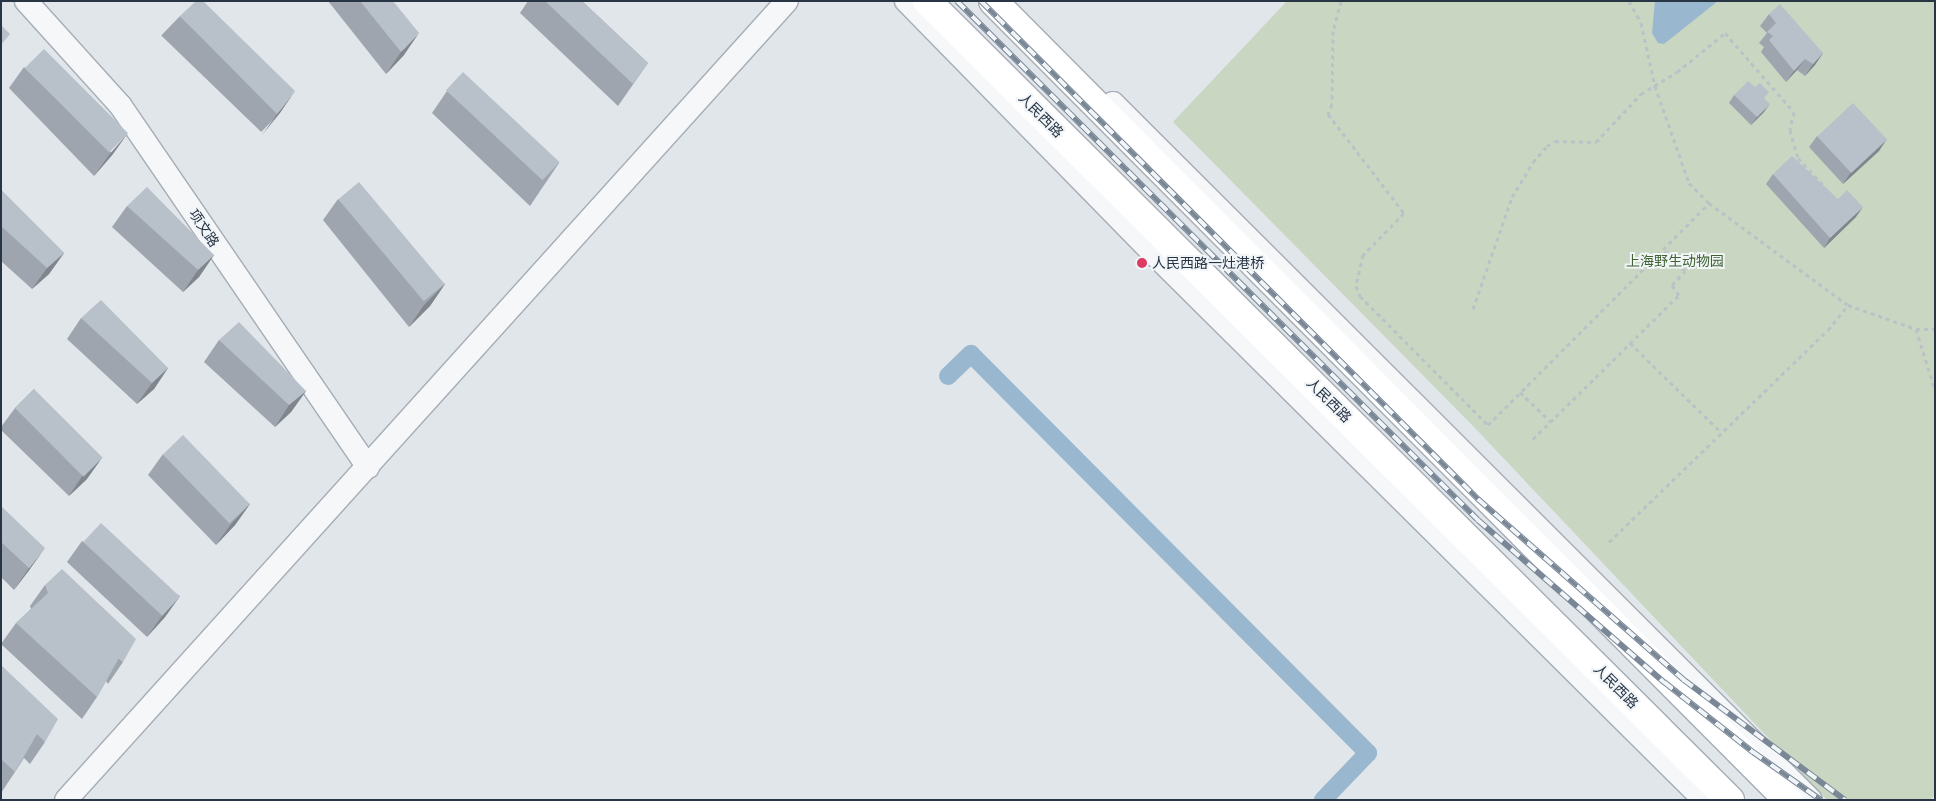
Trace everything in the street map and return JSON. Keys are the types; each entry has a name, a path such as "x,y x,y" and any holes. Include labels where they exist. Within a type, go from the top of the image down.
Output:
{"main road":[{"name":"人民西路","path":"927,1 1730,800"},
{"path":"993,1 1788,800"}],"street":[{"name":"项文路","path":"26,1 120,105 368,467"},
{"path":"66,800 786,1"},
{"name":"人民西路","path":"906,1 1154,254 1704,800"},
{"path":"1012,1 1811,800"}],"path":[{"path":"1341,1 1333,31 1332,104 1328,114 1404,213 1363,255 1356,286 1360,296 1488,425 1708,203"},
{"path":"1629,1 1640,23 1655,86 1689,182 1708,203 1848,305 1916,329 1935,329"},
{"path":"1473,309 1512,197 1533,162 1555,141 1596,142 1641,94 1655,86 1725,33 1794,112 1790,130 1798,158 1832,194"},
{"path":"1533,439 1679,295 1672,285 1685,271 1663,249"},
{"path":"1608,542 1828,330 1848,305"},
{"path":"1916,329 1935,390"},
{"path":"1630,343 1721,432"},
{"path":"1520,392 1551,422"}],"green space":[{"name":"上海野生动物园","path":"1287,1 1935,1 1935,795 1930,800 1827,800 1473,426 1173,122"}],"water":[{"path":"1655,1 1718,1 1664,44 1658,43 1652,33"}],"building":[{"path":"196,1 203,1 295,91 277,114 180,16"},
{"path":"360,1 393,1 419,33 401,52"},
{"path":"545,1 582,1 648,63 633,84"},
{"path":"1780,4 1823,53 1813,64 1805,59 1794,71 1769,40 1773,36 1767,32 1776,23 1769,14"},
{"path":"1,25 10,34 1,45"},
{"path":"44,49 128,133 109,152 25,68"},
{"path":"463,72 560,162 542,180 446,90"},
{"path":"1748,81 1755,87 1760,83 1769,92 1764,98 1770,104 1757,117 1734,95"},
{"path":"1853,103 1887,140 1851,173 1817,136"},
{"path":"1792,156 1838,199 1847,190 1863,207 1830,238 1773,174"},
{"path":"359,182 444,284 424,301 338,199"},
{"path":"147,187 214,255 198,270 127,206"},
{"path":"1,190 64,253 47,268 1,226"},
{"path":"101,300 168,368 152,383 81,318"},
{"path":"239,322 306,391 289,405 219,340"},
{"path":"34,389 103,458 83,477 15,408"},
{"path":"183,435 250,504 230,524 163,454"},
{"path":"1,506 45,548 29,568 1,542"},
{"path":"101,523 180,597 162,616 83,542"},
{"path":"62,569 136,639 123,662 119,658 97,697 16,623 48,593 45,585"},
{"path":"1,665 58,719 45,742 37,734 15,772 1,759"}],"waterway":[{"path":"948,376 971,354 1368,753 1323,800"}],"railway":[{"path":"957,1 1478,520 1664,682 1753,752 1821,800"},
{"path":"981,1 1478,499 1684,680 1845,800"}],"place":[{"name":"人民西路一灶港桥","path":"1142,263"}]}
